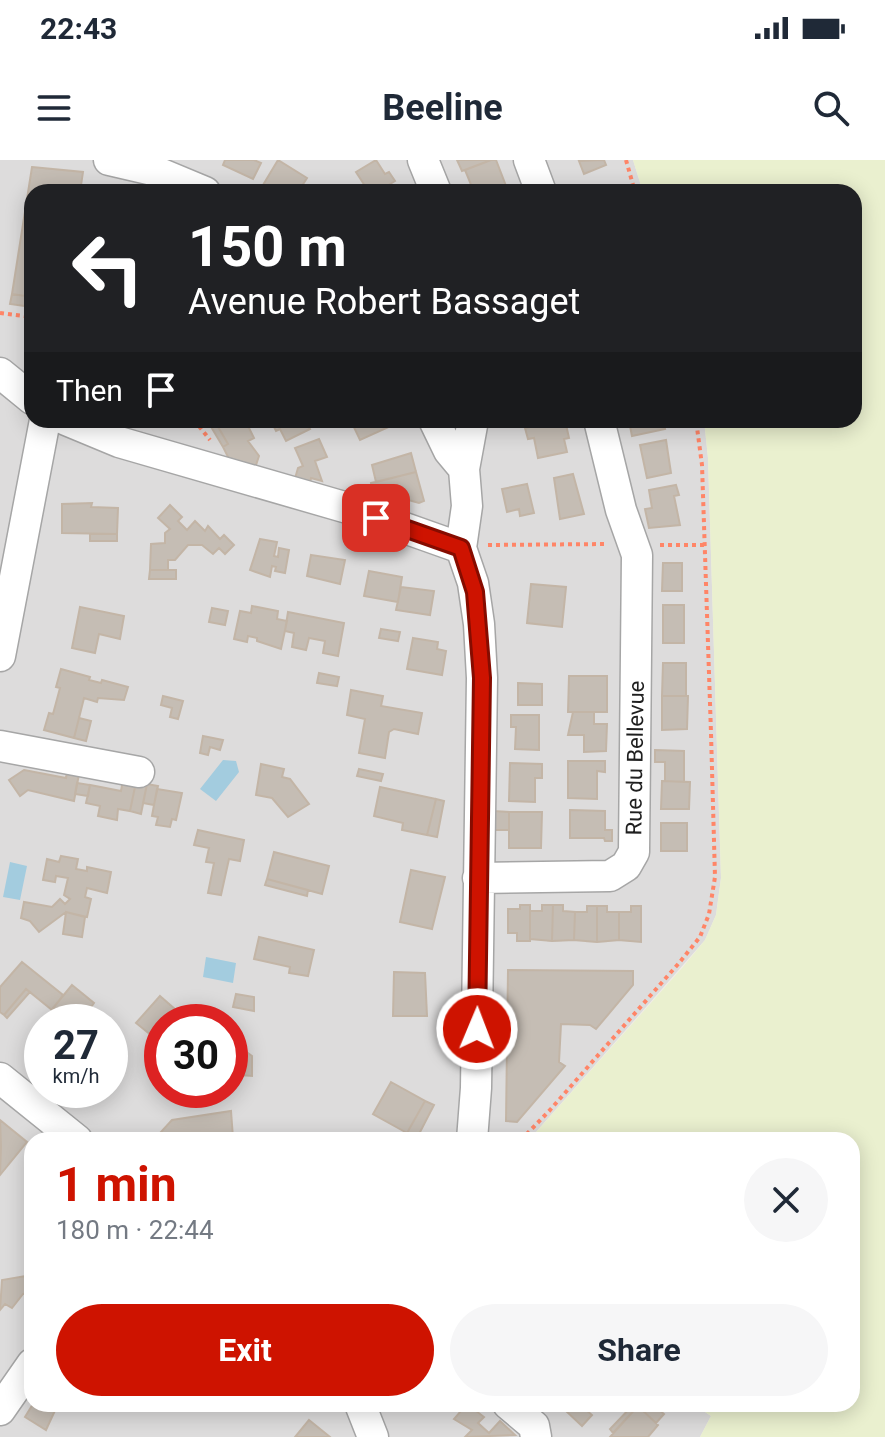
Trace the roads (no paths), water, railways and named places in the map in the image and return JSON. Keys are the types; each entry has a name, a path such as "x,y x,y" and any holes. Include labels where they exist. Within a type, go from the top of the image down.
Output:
{"street":[{"path":"109,160 152,170 186,184"},
{"path":"423,160 433,184"},
{"path":"529,160 538,184"},
{"path":"0,373 24,392"},
{"path":"0,656 43,428"},
{"path":"85,428 119,442 351,509 461,548"},
{"path":"438,428 449,451 464,469"},
{"path":"472,428 464,469 467,506 461,548 475,592 482,678 476,1088 473,1132"},
{"name":"Rue du Bellevue","path":"478,878 610,876 626,866 634,852 638,580 633,544 621,510 601,428"},
{"path":"0,746 139,772"},
{"path":"0,1078 67,1132"},
{"path":"0,1410 16,1372"},
{"path":"363,1412 373,1437"},
{"path":"517,1412 534,1426 536,1437"}],"water":[{"path":"223,760 236,761 239,772 216,801 200,789"},
{"path":"10,862 27,866 20,900 3,897"},
{"path":"206,957 236,963 233,983 203,977"}]}
